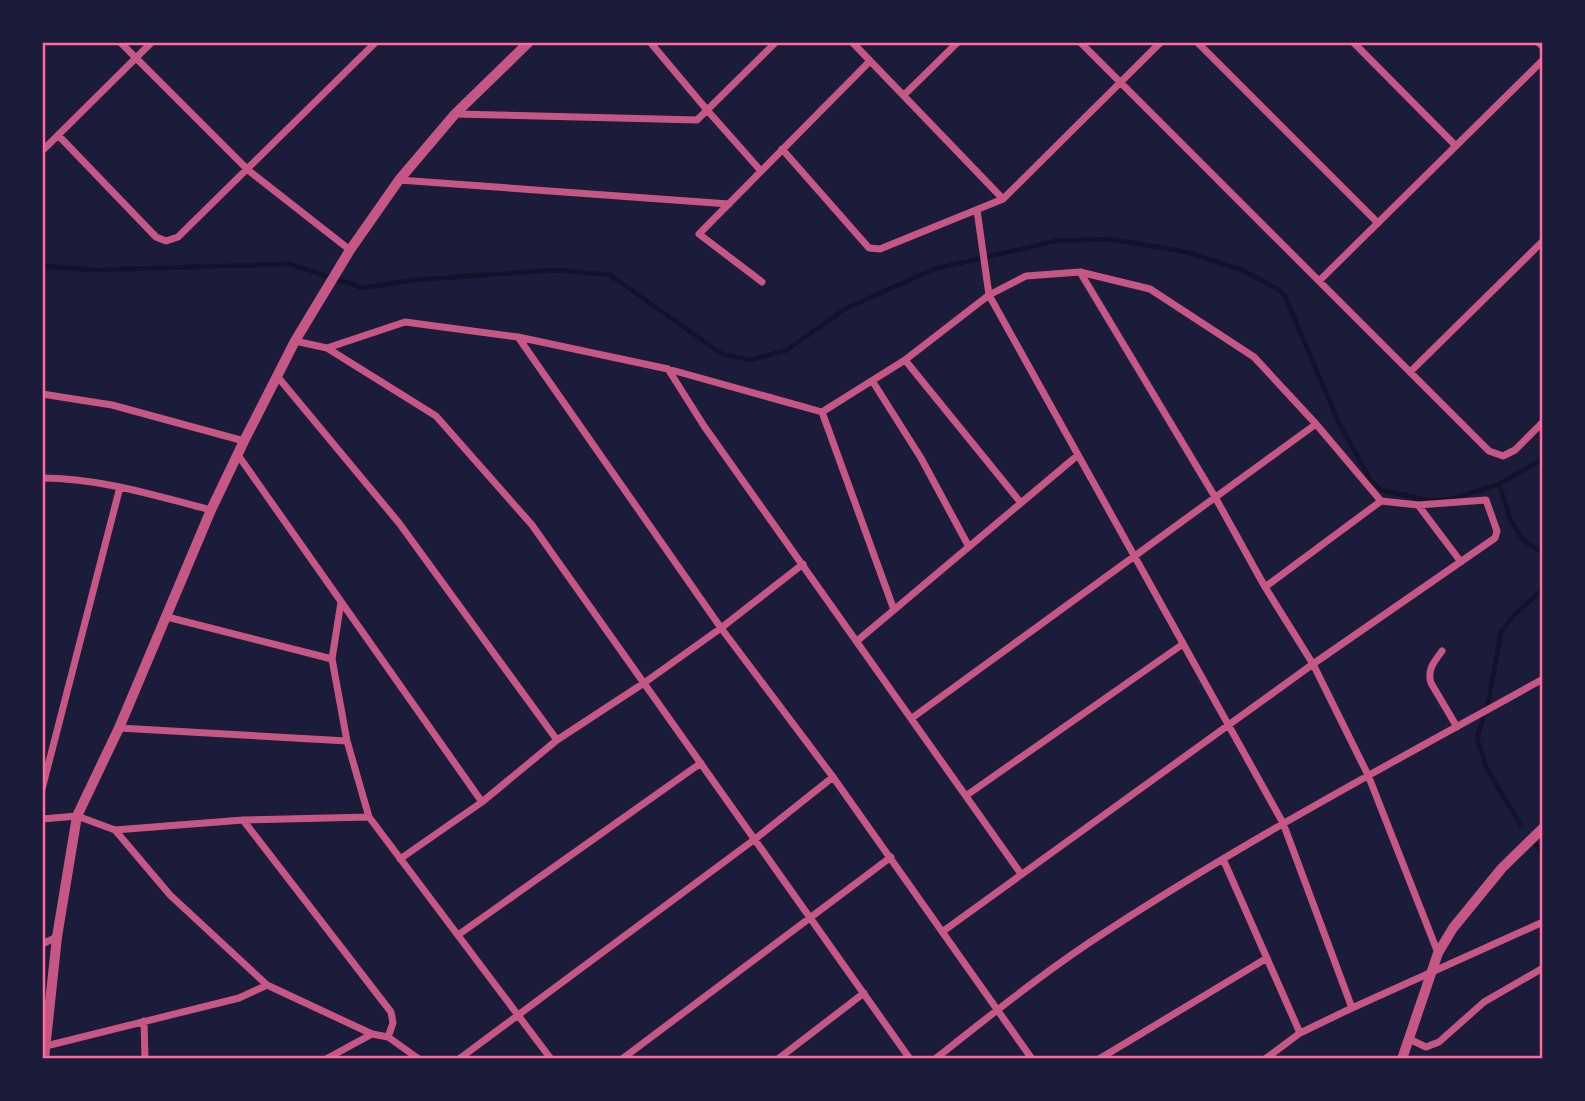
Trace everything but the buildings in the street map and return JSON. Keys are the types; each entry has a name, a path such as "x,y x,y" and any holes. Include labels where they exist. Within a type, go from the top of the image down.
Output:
{"street":[{"path":"120,42 247,170 350,250"},
{"path":"42,151 152,42"},
{"path":"58,135 156,237 166,241 178,237 376,42"},
{"path":"44,1059 57,937 77,816 119,728 211,510 276,375 350,250 399,180 455,114 529,42"},
{"path":"650,42 761,171"},
{"path":"455,114 697,120 776,42"},
{"path":"852,42 1003,199"},
{"path":"904,95 958,42"},
{"path":"1080,42 1489,451 1503,456 1515,450 1543,422"},
{"path":"782,149 869,248 880,250 1003,199 1161,42"},
{"path":"1197,42 1378,223"},
{"path":"1353,42 1456,146"},
{"path":"1538,42 1543,47"},
{"path":"1319,281 1543,60"},
{"path":"762,282 699,234 870,61"},
{"path":"399,180 729,204"},
{"path":"977,210 989,295 1283,823 1352,1007"},
{"path":"1410,372 1543,240"},
{"path":"1080,272 1313,664 1368,775 1438,953"},
{"path":"327,348 405,323 518,337 668,369 822,412 905,360 989,295 1026,276 1080,272 1150,289 1254,357 1316,424 1381,501"},
{"path":"518,337 721,628 891,857 1032,1059"},
{"path":"295,341 327,348 436,416 532,525 910,1059"},
{"path":"905,360 1021,503"},
{"path":"668,369 704,426 1021,874"},
{"path":"276,375 400,523 557,740"},
{"path":"873,382 921,458 969,547"},
{"path":"42,394 112,405 244,441"},
{"path":"822,412 894,610"},
{"path":"912,718 1316,424"},
{"path":"238,455 482,802"},
{"path":"857,641 1078,455"},
{"path":"42,478 120,486 211,510"},
{"path":"42,789 120,486"},
{"path":"942,932 1313,664 1495,538 1497,531 1486,500 1418,505 1381,501 1265,586"},
{"path":"1418,505 1461,562"},
{"path":"400,859 482,802 557,740 721,628 803,564"},
{"path":"341,602 332,659 347,741 369,817 551,1059"},
{"path":"167,617 332,659"},
{"path":"967,795 1183,643"},
{"path":"1442,651 1430,668 1429,675 1457,727"},
{"path":"935,1059 1108,929 1283,823 1543,679"},
{"path":"119,728 347,741"},
{"path":"458,936 701,763"},
{"path":"459,1059 755,839 833,777"},
{"path":"42,819 77,816 115,830 243,820 369,817"},
{"path":"243,820 391,1012 393,1023 388,1037"},
{"path":"1402,1059 1438,953 1453,928 1502,868 1543,828"},
{"path":"115,830 170,895 267,985 372,1034 388,1037 419,1059"},
{"path":"622,1059 891,857"},
{"path":"1223,859 1300,1033"},
{"path":"1265,1059 1300,1033 1352,1007 1543,922"},
{"path":"42,944 57,937"},
{"path":"1099,1059 1267,958"},
{"path":"1409,1039 1426,1047 1439,1042 1484,1002 1543,968"},
{"path":"46,1046 239,998 267,985"},
{"path":"783,1058 864,993"},
{"path":"144,1021 145,1059"},
{"path":"326,1059 372,1034"}],"waterway":[{"path":"42,266 96,270 290,264 363,288 414,280 555,270 610,275 722,354 751,360 787,350 845,309 934,269 1056,241 1110,239 1186,252 1242,270 1278,289 1285,296 1338,421 1371,481 1381,490 1428,500 1448,500 1499,484 1543,459"},
{"path":"1499,484 1511,521 1524,541 1543,553"},
{"path":"1521,825 1486,767 1477,738 1489,699 1501,632 1514,615 1543,589"},
{"path":"1536,845 1543,853"}]}
